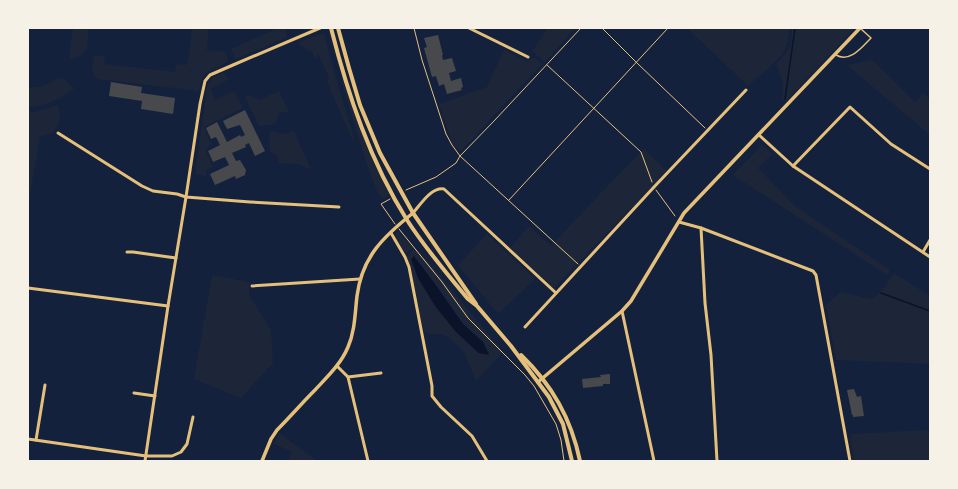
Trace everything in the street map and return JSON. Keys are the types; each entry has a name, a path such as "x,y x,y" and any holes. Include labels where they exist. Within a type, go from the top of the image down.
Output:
{"main road":[{"path":"331,28 340,64 364,134 377,164 406,218 437,261 468,299 477,306 512,346 543,378 564,412 573,435 580,461"},
{"path":"338,28 351,76 371,133 387,166 413,213 452,271 472,296 477,306"},
{"path":"512,346 549,397 558,414 567,437 572,461"}],"street":[{"path":"145,461 202,90 207,78 233,65 320,28"},
{"path":"468,28 528,57"},
{"path":"538,382 622,312 637,294 684,213 861,28"},
{"path":"525,327 580,266 746,90"},
{"path":"793,166 850,107 891,144 930,169"},
{"path":"58,133 142,186 153,191 177,194 186,197 250,202 339,206"},
{"path":"759,134 793,166 930,257"},
{"path":"262,461 271,439 277,430 337,366 344,356 349,346 354,328 360,279 371,254 434,190 444,189 556,293"},
{"path":"679,222 701,228 806,268 813,271 816,275 850,461"},
{"path":"701,228 705,303 711,355 717,461"},
{"path":"390,233 405,257 408,267 432,386 432,396 441,407 472,436 487,461"},
{"path":"923,252 930,240"},
{"path":"127,252 176,258"},
{"path":"252,286 360,279"},
{"path":"28,288 168,306"},
{"path":"622,312 654,461"},
{"path":"337,366 348,377 368,461"},
{"path":"348,377 382,373"},
{"path":"36,440 45,385"},
{"path":"134,393 155,396"},
{"path":"28,439 146,456 172,456 181,452 186,444 193,417"}],"lane":[{"path":"836,54 841,57 856,53 871,38 861,28"}],"path":[{"path":"414,28 422,60 446,134 460,156 580,266"},
{"path":"404,191 444,172 456,163 460,156 580,28"},
{"path":"602,28 636,63 708,130"},
{"path":"509,201 668,28"},
{"path":"546,64 641,152 654,187 675,216"},
{"path":"392,198 382,204 397,226 442,282 468,318 525,375 534,386 556,424 561,440 564,461"}],"shaded area":[{"path":"73,28 89,28 87,49 79,57 69,59"},
{"path":"192,28 209,28 207,50 225,52 228,60 219,67 206,73 201,82 199,91 97,79 92,71 94,55 105,57 104,64 175,72 176,64 186,65 188,62"},
{"path":"278,28 285,28 287,35 286,38 235,59 231,49"},
{"path":"548,28 575,28 545,62 532,51"},
{"path":"687,28 789,28 785,50 773,64 748,86"},
{"path":"792,28 855,28 786,101 782,99 782,81 776,64 789,48"},
{"path":"324,33 354,138 352,139 327,82 329,77 318,54 316,59 311,51 300,45 299,42"},
{"path":"504,50 527,61 534,57 542,64 461,151 453,145 439,104 487,87"},
{"path":"872,60 915,102 923,93 930,100 930,135 847,65"},
{"path":"224,73 229,79 211,89 215,100 234,91 243,108 204,127 211,143 206,151 213,167 207,170 206,176 195,174 207,87 213,77"},
{"path":"58,78 65,79 74,89 58,99 46,104 28,107 28,88 44,86"},
{"path":"342,78 360,130 389,194 387,197 383,198 378,194 366,162 341,79"},
{"path":"279,91 289,112 280,112 275,124 259,126 245,97 248,95 259,100"},
{"path":"58,105 59,119 56,129 53,133 40,136 28,206 28,113"},
{"path":"272,131 282,134 294,131 310,170 299,164 279,163 277,156 270,151 269,132"},
{"path":"762,145 772,154 758,168 796,207 890,270 887,275 733,175"},
{"path":"644,149 667,171 554,288 510,248 529,226 551,246"},
{"path":"398,231 413,248 406,253 395,239 395,234"},
{"path":"487,234 535,279 498,314 458,265"},
{"path":"415,248 432,266 503,352 476,381 464,352 447,336 424,332 405,257","holes":["414,257 463,324 483,342 489,354 478,353 465,341 448,321"]},
{"path":"414,256 463,324 483,342 489,355 479,353 456,332 435,306 418,278 411,259"},
{"path":"894,273 930,296 930,364 836,360 826,305 841,292 872,299 880,293"},
{"path":"212,275 249,282 249,295 271,330 273,363 241,398 194,379"},
{"path":"930,430 930,461 854,461 850,434"},
{"path":"279,433 317,461 288,461 292,452 274,444"}],"building":[{"path":"438,35 443,60 452,58 456,71 449,73 451,81 461,78 463,87 461,88 462,90 447,94 444,84 439,86 436,76 432,77 424,48 427,47 424,38"},
{"path":"111,82 142,87 141,93 175,98 173,114 141,109 142,101 109,96"},
{"path":"245,110 265,151 255,156 249,143 245,145 246,147 232,153 236,161 240,160 246,170 245,175 236,179 235,176 215,185 210,174 229,165 225,157 213,162 208,151 220,145 216,137 211,139 206,128 217,122 227,142 240,135 241,137 245,135 240,125 227,129 223,121"},
{"path":"610,374 610,384 583,388 582,379 601,377 600,375"},
{"path":"854,389 857,397 861,396 864,416 853,417 852,415 847,390"}],"waterway":[{"path":"785,99 795,28"},
{"path":"881,293 930,311"}]}
